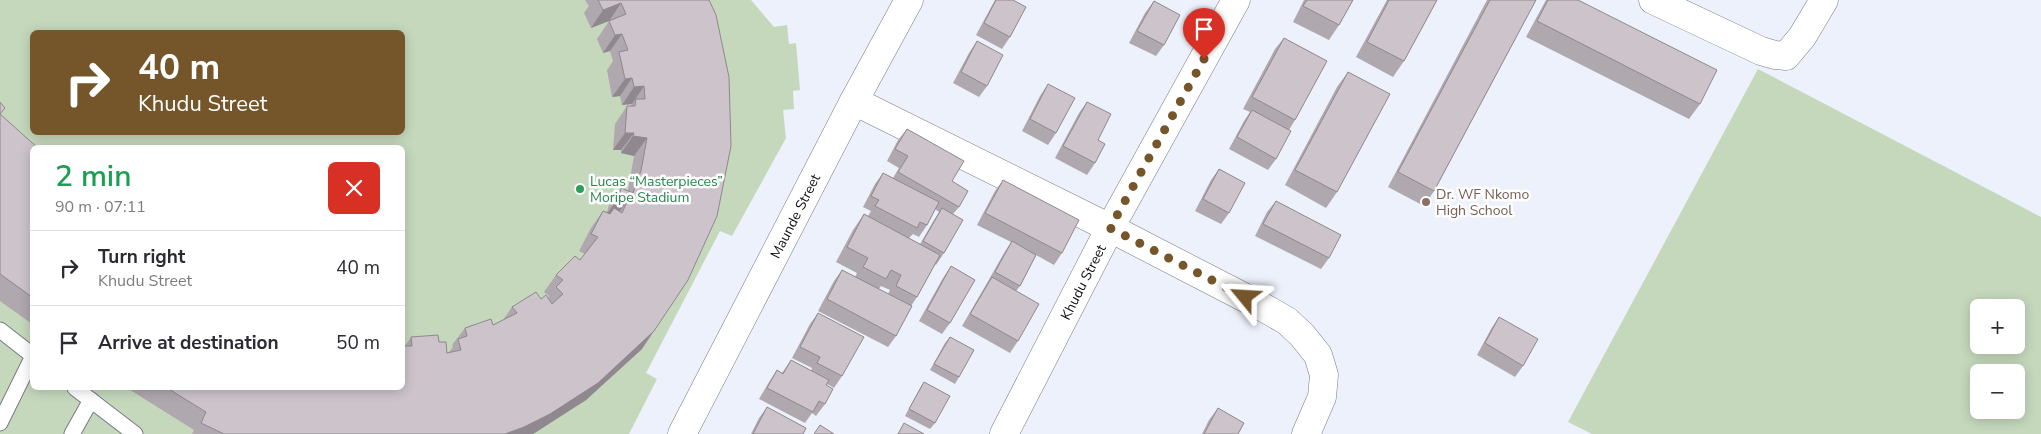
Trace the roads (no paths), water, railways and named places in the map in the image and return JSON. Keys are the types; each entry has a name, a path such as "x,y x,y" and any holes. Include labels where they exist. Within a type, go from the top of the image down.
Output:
{"street":[{"name":"Maunde Street","path":"682,434 854,101 909,0"},
{"name":"Khudu Street","path":"1004,434 1110,228 1236,0"},
{"path":"1664,5 1761,51 1786,56 1802,38 1824,0"},
{"path":"854,101 1110,228 1287,321 1302,335 1318,355 1324,375 1322,397 1306,434"}],"lane":[{"path":"0,330 30,354"},
{"path":"0,423 30,360"},
{"path":"78,390 135,434"},
{"path":"72,434 91,400"}],"place":[{"name":"Lucas “Masterpieces” Moripe Stadium","path":"580,189"},
{"name":"Dr. WF Nkomo High School","path":"1426,202"}]}
